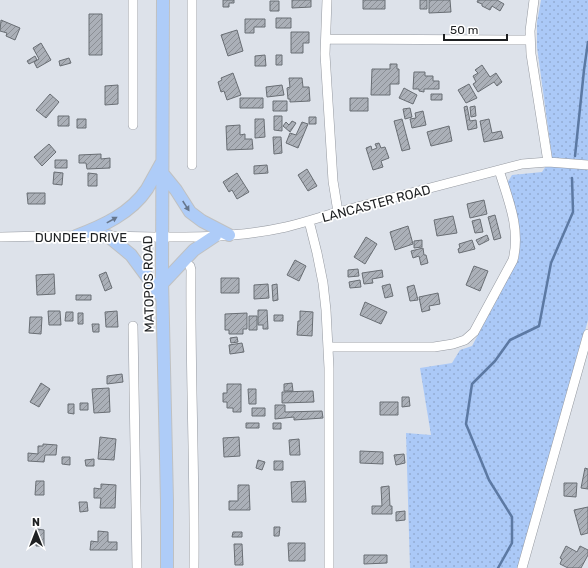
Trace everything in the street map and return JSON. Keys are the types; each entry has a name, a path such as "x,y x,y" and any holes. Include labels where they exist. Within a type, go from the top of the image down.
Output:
{"main road":[{"name":"MATOPOS ROAD","path":"163,0 162,297 167,493 167,568"},
{"path":"76,236 117,217 133,204 147,188 163,161"},
{"path":"163,174 190,212 202,221 229,235"},
{"path":"108,236 131,255 162,297"},
{"path":"162,284 194,250 215,236"}],"street":[{"path":"133,0 133,125"},
{"path":"192,0 192,165"},
{"path":"327,0 325,54 333,181 338,212"},
{"path":"534,0 530,40 548,162"},
{"path":"326,40 530,40"},
{"name":"LANCASTER ROAD","path":"162,238 229,235 278,228 522,164 548,162 588,165"},
{"path":"328,347 434,346 452,344 470,337 513,260 515,253 516,233 514,222 499,170"},
{"path":"309,221 323,283 326,310 328,347 330,568"},
{"name":"DUNDEE DRIVE","path":"0,236 108,236 162,238"},
{"path":"190,266 194,568"},
{"path":"133,326 137,568"},
{"path":"522,568 588,334"}],"shaded area":[{"path":"541,0 588,0 588,320 520,568 410,568 406,433 431,435 420,368 452,363 460,350 472,346 518,260 520,240 518,221 507,183 512,175 542,172 552,157 537,47 537,22"}],"building":[{"path":"223,0 234,0 234,3 229,3 229,7 223,7"},
{"path":"292,0 311,0 311,7 292,8"},
{"path":"363,0 385,0 385,9 363,9"},
{"path":"420,0 427,0 427,9 420,9"},
{"path":"429,0 450,0 451,12 429,13"},
{"path":"478,0 497,0 504,4 500,11 492,6 490,10 477,2"},
{"path":"270,1 279,1 279,11 270,11"},
{"path":"89,14 102,14 102,55 89,55"},
{"path":"276,18 291,18 291,28 276,28"},
{"path":"245,19 265,19 265,27 254,27 254,33 245,33"},
{"path":"1,20 20,28 15,40 6,36 7,33 0,31"},
{"path":"237,30 243,51 228,56 221,35"},
{"path":"291,32 309,32 309,43 303,43 303,53 291,53"},
{"path":"41,43 51,60 37,68 34,62 39,59 33,48"},
{"path":"265,55 266,66 255,66 255,56"},
{"path":"276,55 282,55 282,65 276,65"},
{"path":"35,56 37,60 29,64 27,61"},
{"path":"69,58 71,63 60,66 59,61"},
{"path":"390,64 397,64 397,69 399,69 399,84 390,84 390,95 371,95 372,69 390,69"},
{"path":"482,65 490,77 496,73 502,82 497,86 494,82 478,92 473,84 476,82 473,76 478,73 475,70"},
{"path":"414,72 425,72 425,76 433,76 433,81 439,81 439,89 424,89 424,92 419,91 419,89 413,89"},
{"path":"233,73 241,95 227,100 224,91 221,92 218,82 222,80 221,78"},
{"path":"289,78 302,78 303,87 309,87 310,101 290,102 290,99 288,99 287,88 290,87"},
{"path":"469,84 477,98 466,103 458,90"},
{"path":"118,85 118,104 105,105 105,86"},
{"path":"282,85 284,95 267,97 266,87"},
{"path":"404,88 417,95 413,104 399,98"},
{"path":"50,94 59,102 46,118 36,110"},
{"path":"431,94 442,94 442,100 431,100"},
{"path":"240,98 263,98 263,108 240,108"},
{"path":"350,98 368,98 368,111 350,111"},
{"path":"273,101 287,101 287,111 273,111"},
{"path":"467,106 470,121 476,120 477,128 468,130 464,107"},
{"path":"475,106 476,116 471,117 470,107"},
{"path":"410,108 412,117 405,119 403,109"},
{"path":"423,111 426,125 412,128 410,119 416,118 415,113"},
{"path":"58,116 69,116 69,126 58,126"},
{"path":"274,116 282,116 282,131 274,130"},
{"path":"309,117 316,117 316,124 309,124"},
{"path":"77,119 86,119 86,128 77,128"},
{"path":"255,119 264,119 265,137 255,138"},
{"path":"402,119 410,149 402,151 394,121"},
{"path":"489,119 492,133 501,131 503,138 484,142 480,121"},
{"path":"292,121 296,123 290,132 283,126 286,122 289,125"},
{"path":"302,122 308,124 298,148 286,143 290,133 296,135"},
{"path":"240,125 240,135 245,134 245,139 252,139 253,149 227,150 226,126"},
{"path":"449,126 452,141 431,146 427,132"},
{"path":"273,137 281,137 282,153 274,154"},
{"path":"379,143 381,148 385,147 389,158 381,161 383,167 373,170 366,148 371,146 372,150 377,148 375,144"},
{"path":"49,144 56,152 42,166 34,157"},
{"path":"101,154 101,159 110,158 110,168 87,169 86,163 79,163 79,155"},
{"path":"55,160 67,160 67,168 55,168"},
{"path":"267,165 268,173 254,174 254,166"},
{"path":"307,169 317,186 308,191 298,175"},
{"path":"54,172 63,173 62,185 53,184"},
{"path":"88,173 97,174 97,186 88,186"},
{"path":"237,173 249,192 237,199 232,190 229,192 223,182"},
{"path":"27,193 45,193 45,204 28,204"},
{"path":"484,200 487,214 470,218 467,204"},
{"path":"495,215 501,238 494,240 488,217"},
{"path":"453,216 457,233 437,236 434,220"},
{"path":"480,219 483,232 475,233 472,221"},
{"path":"408,226 413,244 395,250 390,232"},
{"path":"487,235 489,240 479,245 476,240"},
{"path":"366,237 377,244 365,264 354,257"},
{"path":"422,240 422,247 414,248 414,241"},
{"path":"472,240 475,249 459,253 459,244"},
{"path":"423,248 424,255 426,255 428,263 421,265 419,256 413,258 411,251"},
{"path":"295,260 306,266 299,281 287,275"},
{"path":"474,266 488,271 480,291 466,285"},
{"path":"358,269 359,276 348,277 348,270"},
{"path":"382,270 383,277 372,279 373,283 364,284 362,273"},
{"path":"106,272 112,288 105,291 99,275"},
{"path":"54,274 55,294 37,295 36,275"},
{"path":"221,278 239,278 239,293 221,293"},
{"path":"360,280 361,287 350,288 349,282"},
{"path":"268,284 269,298 254,299 254,285"},
{"path":"277,284 278,300 273,301 272,285"},
{"path":"390,284 393,296 385,298 382,286"},
{"path":"414,285 418,300 410,301 407,287"},
{"path":"438,293 440,304 429,306 430,310 422,312 419,297"},
{"path":"76,295 91,295 91,300 76,300"},
{"path":"365,302 387,312 381,324 360,315"},
{"path":"258,310 267,310 268,329 263,329 263,325 258,325"},
{"path":"48,311 60,311 61,325 49,325"},
{"path":"117,311 118,327 106,327 105,312"},
{"path":"300,311 313,312 312,336 297,335 298,321 300,321"},
{"path":"66,312 73,312 73,321 65,321"},
{"path":"78,313 83,313 83,324 78,324"},
{"path":"247,313 247,329 243,329 243,334 229,334 229,330 225,330 225,314"},
{"path":"274,315 283,315 283,321 274,321"},
{"path":"249,316 257,316 257,330 249,330"},
{"path":"30,317 42,317 41,334 29,333"},
{"path":"92,324 99,324 99,332 93,332"},
{"path":"237,337 238,342 231,343 230,338"},
{"path":"242,343 244,352 230,354 229,345"},
{"path":"122,374 123,382 107,384 107,376"},
{"path":"41,383 50,389 39,407 30,402"},
{"path":"292,383 293,391 284,391 284,384"},
{"path":"227,384 241,384 241,412 233,412 233,408 227,408 227,402 223,402 223,393 227,393"},
{"path":"109,388 110,412 94,413 92,389"},
{"path":"248,389 256,389 256,404 249,404"},
{"path":"313,391 314,402 282,403 282,392"},
{"path":"402,397 409,397 410,406 402,407"},
{"path":"380,402 398,402 398,415 380,415"},
{"path":"80,403 88,403 88,410 80,410"},
{"path":"68,404 74,404 74,414 68,413"},
{"path":"275,405 285,405 285,412 322,411 323,418 294,420 294,417 275,419"},
{"path":"252,408 265,408 265,416 252,416"},
{"path":"246,423 259,423 259,428 246,428"},
{"path":"273,423 281,423 281,429 273,429"},
{"path":"100,437 116,439 114,460 98,459"},
{"path":"239,437 240,456 224,457 223,438"},
{"path":"299,439 300,455 290,455 289,440"},
{"path":"43,444 57,445 56,455 45,455 44,462 28,461 28,453 38,454 38,446 43,446"},
{"path":"360,451 383,452 383,464 360,463"},
{"path":"404,454 405,463 396,465 394,455"},
{"path":"62,457 70,457 70,465 62,464"},
{"path":"94,459 94,466 86,466 85,460"},
{"path":"258,460 265,462 262,470 256,468"},
{"path":"274,461 283,461 283,470 274,470"},
{"path":"585,468 588,469 588,489 581,488"},
{"path":"36,481 44,481 44,495 35,495"},
{"path":"305,481 306,502 292,502 291,482"},
{"path":"564,483 577,483 576,497 564,496"},
{"path":"101,484 116,485 115,508 100,508 101,498 94,498 94,488 101,489"},
{"path":"238,485 249,485 250,510 229,510 229,501 238,501"},
{"path":"389,486 392,514 372,514 372,506 382,506 381,487"},
{"path":"79,502 87,502 88,511 80,512"},
{"path":"588,507 588,533 581,535 574,510"},
{"path":"405,511 405,520 396,521 396,512"},
{"path":"274,527 280,527 279,536 274,536"},
{"path":"37,529 44,530 44,546 36,546"},
{"path":"98,531 108,532 108,542 117,542 117,550 90,550 91,541 98,542"},
{"path":"233,532 242,532 242,537 232,537"},
{"path":"288,543 305,543 305,561 289,561"},
{"path":"234,544 242,544 243,565 235,565"},
{"path":"566,546 577,552 580,546 588,550 588,555 581,568 568,568 560,564 562,559 560,558"},
{"path":"364,555 387,555 387,563 364,564"}],"waterway":[{"path":"575,156 588,42"},
{"path":"498,568 512,543 512,517 489,480 466,424 472,384 495,361 510,340 539,326 551,263 573,212 572,178"}]}
